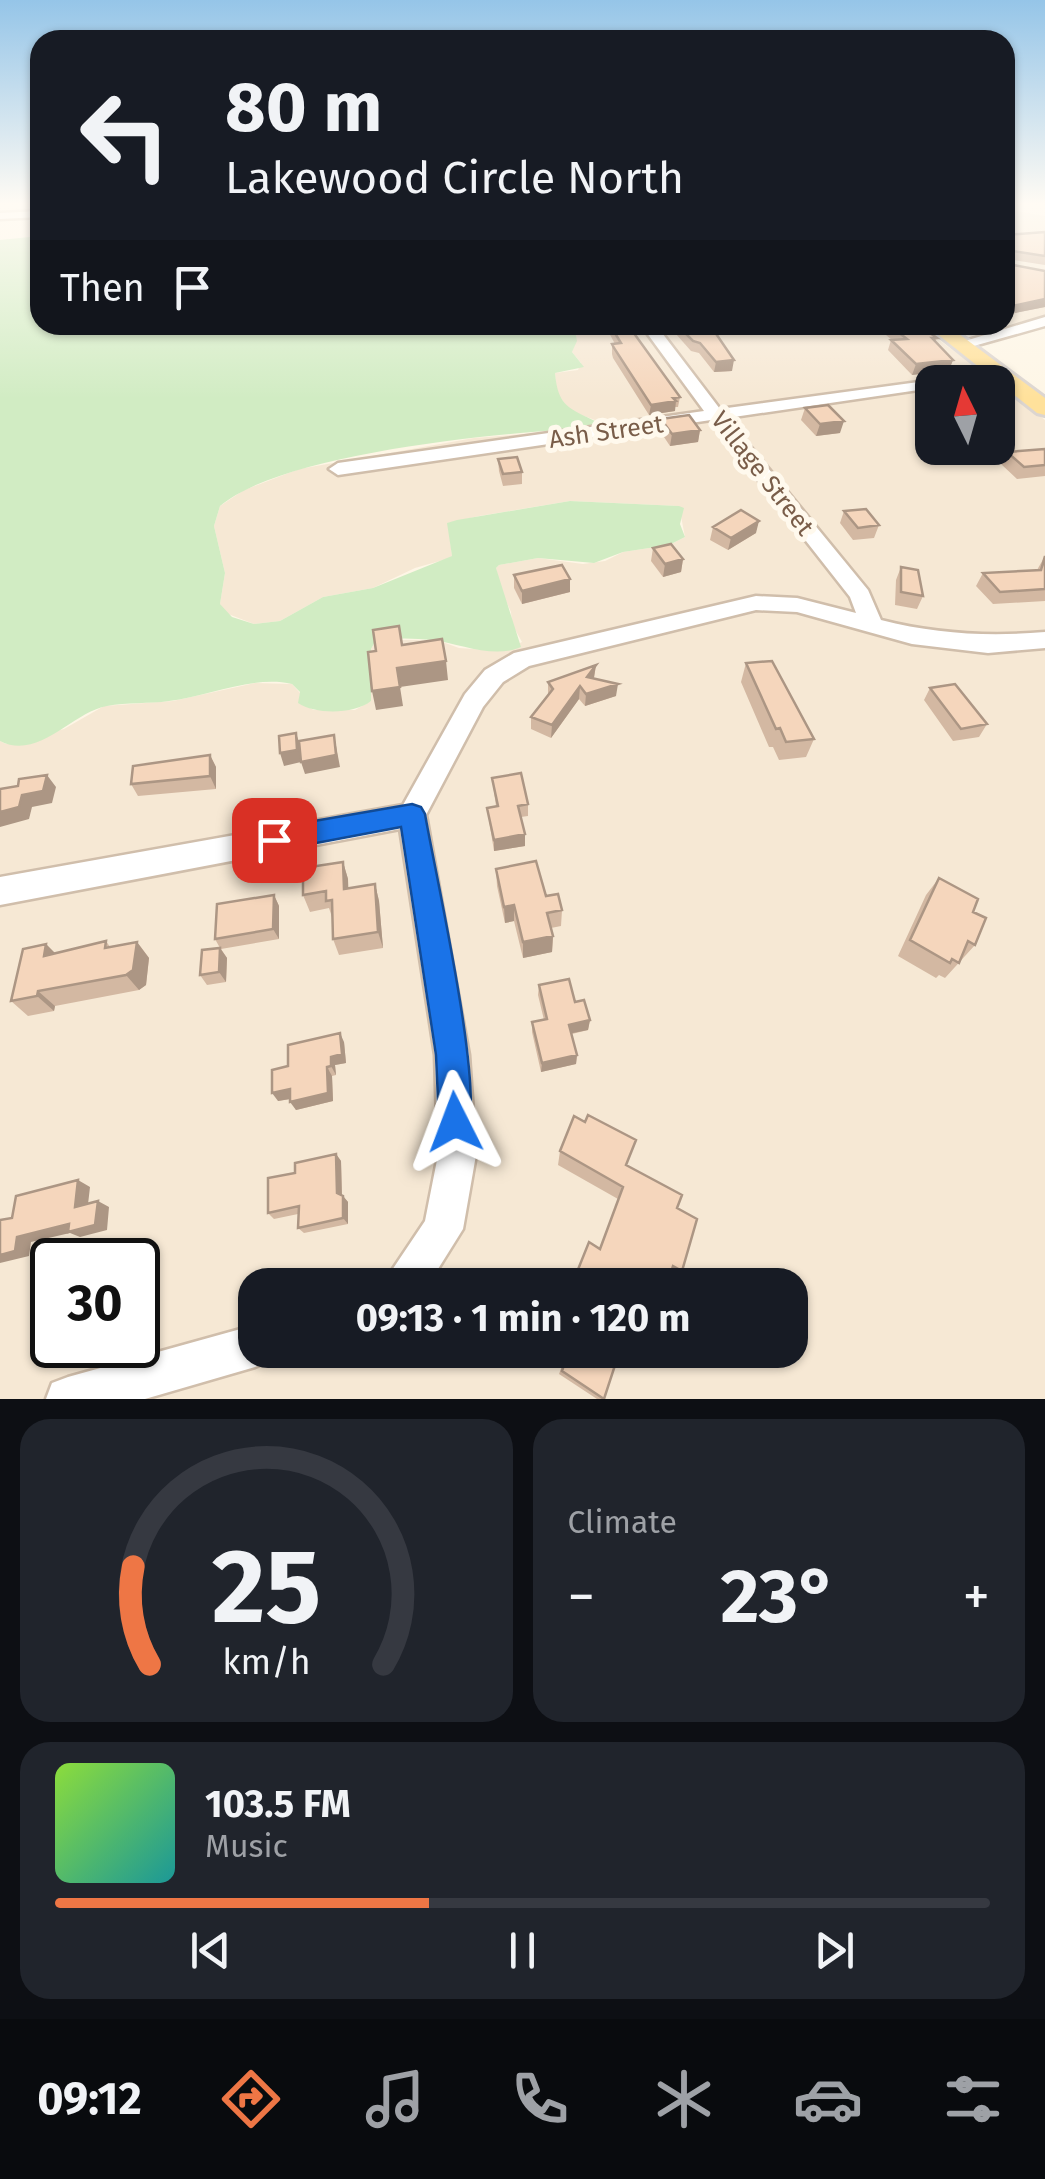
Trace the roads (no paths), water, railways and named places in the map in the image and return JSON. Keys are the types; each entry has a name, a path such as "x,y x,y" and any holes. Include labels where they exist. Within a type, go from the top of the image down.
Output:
{"main road":[{"path":"949,335 992,365"},
{"path":"1015,383 1045,408"}],"street":[{"path":"1015,329 1045,321"},
{"name":"Village Street","path":"656,335 860,595 871,624"},
{"path":"963,344 995,335"},
{"name":"Ash Street","path":"338,469 915,386"},
{"path":"415,1268 443,1229 457,1156 452,1055 412,814 474,702 494,676 522,660 756,603 797,605 912,636 988,646 1045,640"},
{"path":"0,890 412,814"},
{"path":"68,1399 238,1351"}]}
